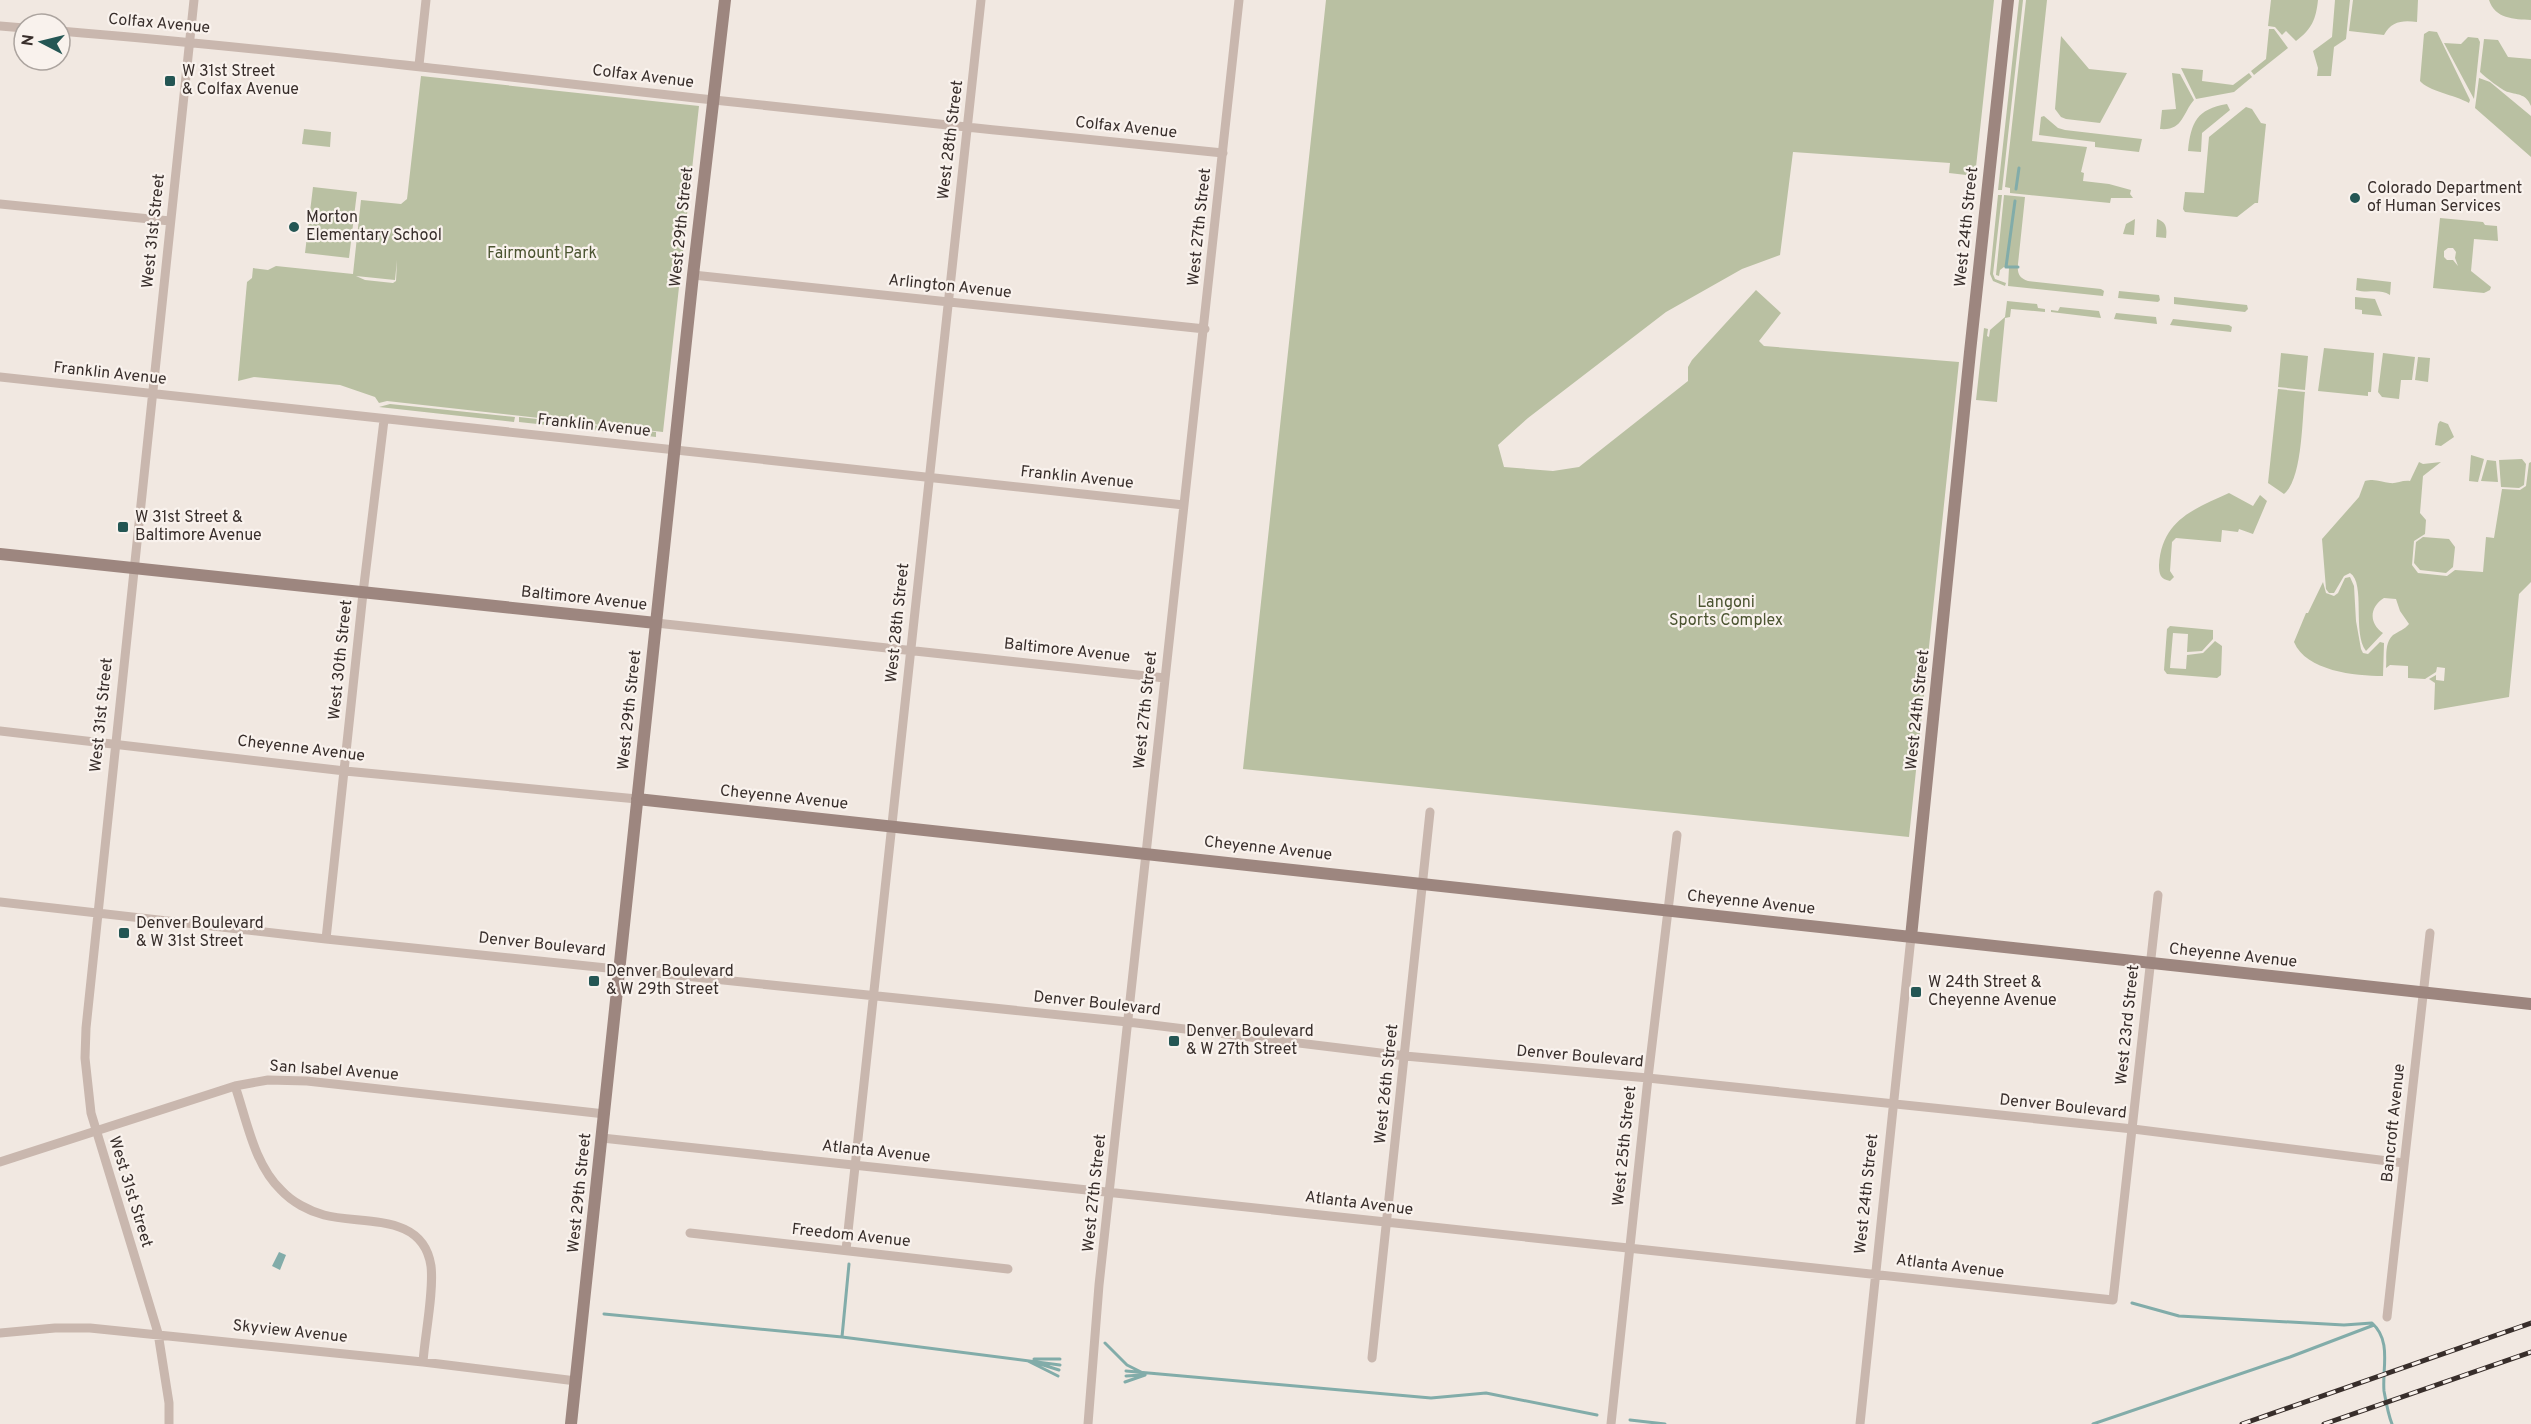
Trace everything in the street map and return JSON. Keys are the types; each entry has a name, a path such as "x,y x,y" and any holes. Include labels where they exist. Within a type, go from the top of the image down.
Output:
{"street":[{"name":"West 31st Street","path":"169,1424 169,1403 158,1333 95,1132 87,1088 85,1058 87,1000 194,0"},
{"path":"419,65 426,0"},
{"name":"West 29th Street","path":"571,1424 693,274 725,0"},
{"name":"West 28th Street","path":"846,1250 981,0"},
{"name":"West 27th Street","path":"1088,1424 1099,1285 1239,0"},
{"name":"West 24th Street","path":"1860,1424 2008,0"},
{"name":"Colfax Avenue","path":"72,31 419,65 712,100 1222,153"},
{"path":"0,204 170,221"},
{"name":"Arlington Avenue","path":"693,274 1204,329"},
{"name":"Franklin Avenue","path":"0,377 1184,505"},
{"name":"West 30th Street","path":"326,939 384,420"},
{"name":"Baltimore Avenue","path":"0,554 1165,678"},
{"name":"Cheyenne Avenue","path":"0,731 345,771 1146,852 2149,964 2531,1004"},
{"name":"West 26th Street","path":"1372,1358 1430,812"},
{"name":"West 25th Street","path":"1611,1424 1677,835"},
{"name":"West 23rd Street","path":"2113,1300 2158,895"},
{"name":"Denver Boulevard","path":"0,902 326,939 1128,1022 1405,1056 1648,1078 2133,1129 2404,1163"},
{"name":"Bancroft Avenue","path":"2387,1317 2430,933"},
{"name":"San Isabel Avenue","path":"0,1162 235,1086 287,1079 604,1114"},
{"path":"235,1086 260,1161 280,1190 294,1201 323,1215 399,1226 419,1240 427,1253 431,1277 423,1362"},
{"name":"Atlanta Avenue","path":"602,1138 2113,1300"},
{"name":"Freedom Avenue","path":"690,1233 1008,1269"},
{"name":"Skyview Avenue","path":"0,1333 55,1328 90,1328 158,1333 576,1381"}],"green space":[{"name":"Langoni Sports Complex","path":"1326,0 1994,0 1975,176 1949,173 1950,163 1793,152 1780,255 1742,269 1666,312 1528,418 1498,445 1504,467 1553,471 1579,467 1688,381 1688,367 1692,360 1756,290 1781,313 1759,341 1764,346 1959,362 1909,837 1243,769"},
{"path":"2019,0 2023,0 2002,190 1998,190"},
{"path":"2026,0 2047,0 2032,141 2087,147 2081,172 2084,173 2083,181 2109,184 2131,190 2130,194 2133,198 2111,198 2110,203 2010,193 2010,188 2005,187"},
{"path":"2271,0 2318,0 2312,23 2296,41 2286,31 2282,35 2275,27 2268,26"},
{"path":"2335,0 2350,0 2346,39 2334,47 2331,76 2317,76 2318,68 2313,51 2332,37"},
{"path":"2353,0 2418,0 2417,22 2398,22 2384,35 2349,31"},
{"path":"2489,0 2531,0 2531,20 2506,17 2496,11"},
{"path":"2269,29 2274,29 2288,48 2254,75 2251,71 2266,59"},
{"path":"2429,31 2437,32 2470,100 2469,103 2429,88 2420,81 2424,34"},
{"path":"2061,36 2089,69 2127,73 2100,123 2066,119 2061,117 2055,109"},
{"path":"2468,37 2478,38 2480,42 2474,99 2444,43 2461,44"},
{"path":"2484,39 2498,40 2508,57 2531,59 2531,106 2524,97 2506,91 2480,72"},
{"path":"2181,68 2203,70 2202,81 2233,85 2249,73 2252,77 2234,92 2196,99"},
{"path":"2172,73 2180,74 2194,100 2178,124 2168,129 2160,129 2162,110 2176,109"},
{"name":"Fairmount Park","path":"421,76 699,106 663,432 387,401 379,403 375,397 340,385 254,377 238,381 247,282 252,278 253,268 268,270 276,266 353,274 361,200 401,204 407,199","holes":["397,260 396,281 393,283 365,280 356,276 395,280"]},
{"path":"2479,78 2490,82 2531,116 2531,157 2475,108"},
{"path":"2227,104 2230,110 2202,133 2201,152 2188,151 2191,132 2197,119 2209,109"},
{"path":"2246,107 2252,109 2261,123 2266,124 2258,203 2237,217 2185,212 2183,209 2185,192 2204,193 2209,137"},
{"path":"2044,116 2058,128 2065,130 2142,139 2139,152 2095,147 2095,142 2039,135 2041,117"},
{"path":"304,129 331,132 330,147 302,144"},
{"path":"313,187 357,192 349,258 305,253"},
{"path":"1998,195 2002,195 1993,274 1995,279 2006,283 2005,286 1993,281 1990,274"},
{"path":"2004,195 2025,197 2018,267 2021,277 2028,281 2101,289 2104,291 2103,296 2008,286 2009,268 2004,267 2000,270 1999,276 1996,275"},
{"path":"2440,218 2483,222 2485,225 2497,226 2498,241 2474,239 2471,271 2491,287 2490,290 2484,293 2433,288","holes":["2453,248 2456,252 2455,258 2458,266 2453,260 2447,260 2444,257 2444,251"]},
{"path":"2135,219 2134,235 2123,234 2126,224"},
{"path":"2157,219 2166,226 2166,238 2156,237"},
{"path":"2357,278 2391,282 2390,295 2382,292 2356,290"},
{"path":"2119,291 2159,295 2160,300 2158,302 2118,298"},
{"path":"2174,297 2247,305 2248,309 2245,312 2174,304"},
{"path":"2355,297 2375,299 2382,316 2362,314 2362,310 2355,309"},
{"path":"2007,301 2037,304 2038,308 2045,309 2045,312 2011,309 2010,317 2005,318 1997,402 1976,400 1984,328 1988,329 1987,336 1989,337 1990,330 2005,317"},
{"path":"2060,307 2099,311 2101,318 2051,312 2051,310 2058,311"},
{"path":"2116,313 2156,317 2157,324 2114,319"},
{"path":"2173,319 2232,327 2231,332 2170,325"},
{"path":"2324,348 2374,353 2371,392 2368,392 2368,396 2318,391"},
{"path":"2281,353 2308,356 2305,390 2278,387"},
{"path":"2383,353 2415,357 2412,380 2401,380 2399,399 2382,397 2378,392"},
{"path":"2418,357 2430,358 2428,382 2415,380"},
{"path":"2278,389 2305,392 2298,461 2295,475 2284,494 2268,483"},
{"path":"390,404 515,417 514,422 379,407"},
{"path":"519,417 656,432 656,437 519,422"},
{"path":"2440,421 2448,424 2454,437 2441,446 2435,445"},
{"path":"2471,455 2484,459 2478,482 2469,481"},
{"path":"2522,459 2526,464 2524,485 2519,488 2501,487 2499,460"},
{"path":"2487,460 2496,461 2498,482 2481,481"},
{"path":"2419,462 2423,464 2441,462 2423,476 2420,513 2426,520 2425,534 2414,541 2412,565 2418,573 2447,576 2455,570 2483,572 2486,537 2494,538 2502,489 2520,490 2526,486 2531,462 2531,582 2519,594 2509,697 2434,710 2435,683 2429,679 2436,675 2436,680 2444,681 2445,668 2437,667 2436,672 2425,679 2408,678 2408,666 2390,665 2386,668 2387,646 2390,638 2409,624 2400,611 2396,599 2384,598 2373,611 2375,625 2383,633 2366,651 2360,633 2355,578 2350,573 2344,576 2334,593 2329,593 2326,589 2322,539 2359,497 2365,481 2392,483 2410,481"},
{"path":"2229,493 2253,506 2260,495 2267,501 2253,534 2239,529 2238,532 2222,530 2221,542 2176,538 2172,542 2170,571 2174,577 2170,581 2162,577 2159,568 2161,550 2173,527 2192,511"},
{"path":"2423,537 2449,539 2455,547 2453,567 2446,573 2420,570 2414,563 2416,542"},
{"path":"2350,577 2354,586 2356,621 2361,649 2363,653 2368,654 2380,642 2384,643 2383,676 2346,673 2320,666 2300,652 2294,642 2306,613 2323,582 2326,593 2334,596 2338,593 2345,578"},
{"path":"2170,626 2213,630 2213,639 2202,651 2187,652 2188,634 2173,633 2170,668 2186,669 2187,655 2203,653 2215,641 2222,646 2221,675 2217,678 2167,674 2164,670 2167,629"}],"water":[{"path":"279,1252 286,1255 280,1270 272,1266"}],"waterway":[{"path":"2016,189 2019,168"},
{"path":"2015,201 2006,267 2018,267"},
{"path":"842,1337 849,1264"},
{"path":"2132,1303 2179,1316 2344,1325 2372,1323 2378,1330 2384,1346 2384,1391 2392,1424"},
{"path":"604,1314 842,1337 1060,1365"},
{"path":"2093,1424 2290,1357 2374,1325"},
{"path":"1105,1343 1127,1365 1143,1373"},
{"path":"1034,1359 1060,1359"},
{"path":"1028,1361 1058,1376"},
{"path":"1037,1363 1059,1370"},
{"path":"1126,1371 1431,1398 1486,1393 1597,1415"},
{"path":"1126,1376 1142,1375"},
{"path":"1125,1382 1145,1375"},
{"path":"1630,1420 1665,1424"}],"railway":[{"path":"2242,1424 2531,1323"},
{"path":"2324,1424 2531,1352"}],"place":[{"name":"W 31st Street & Colfax Avenue","path":"170,81"},
{"name":"Colorado Department of Human Services","path":"2355,198"},
{"name":"Morton Elementary School","path":"294,227"},
{"name":"W 31st Street & Baltimore Avenue","path":"123,527"},
{"name":"Denver Boulevard & W 31st Street","path":"124,933"},
{"name":"Denver Boulevard & W 29th Street","path":"594,981"},
{"name":"W 24th Street & Cheyenne Avenue","path":"1916,992"},
{"name":"Denver Boulevard & W 27th Street","path":"1174,1041"}]}
